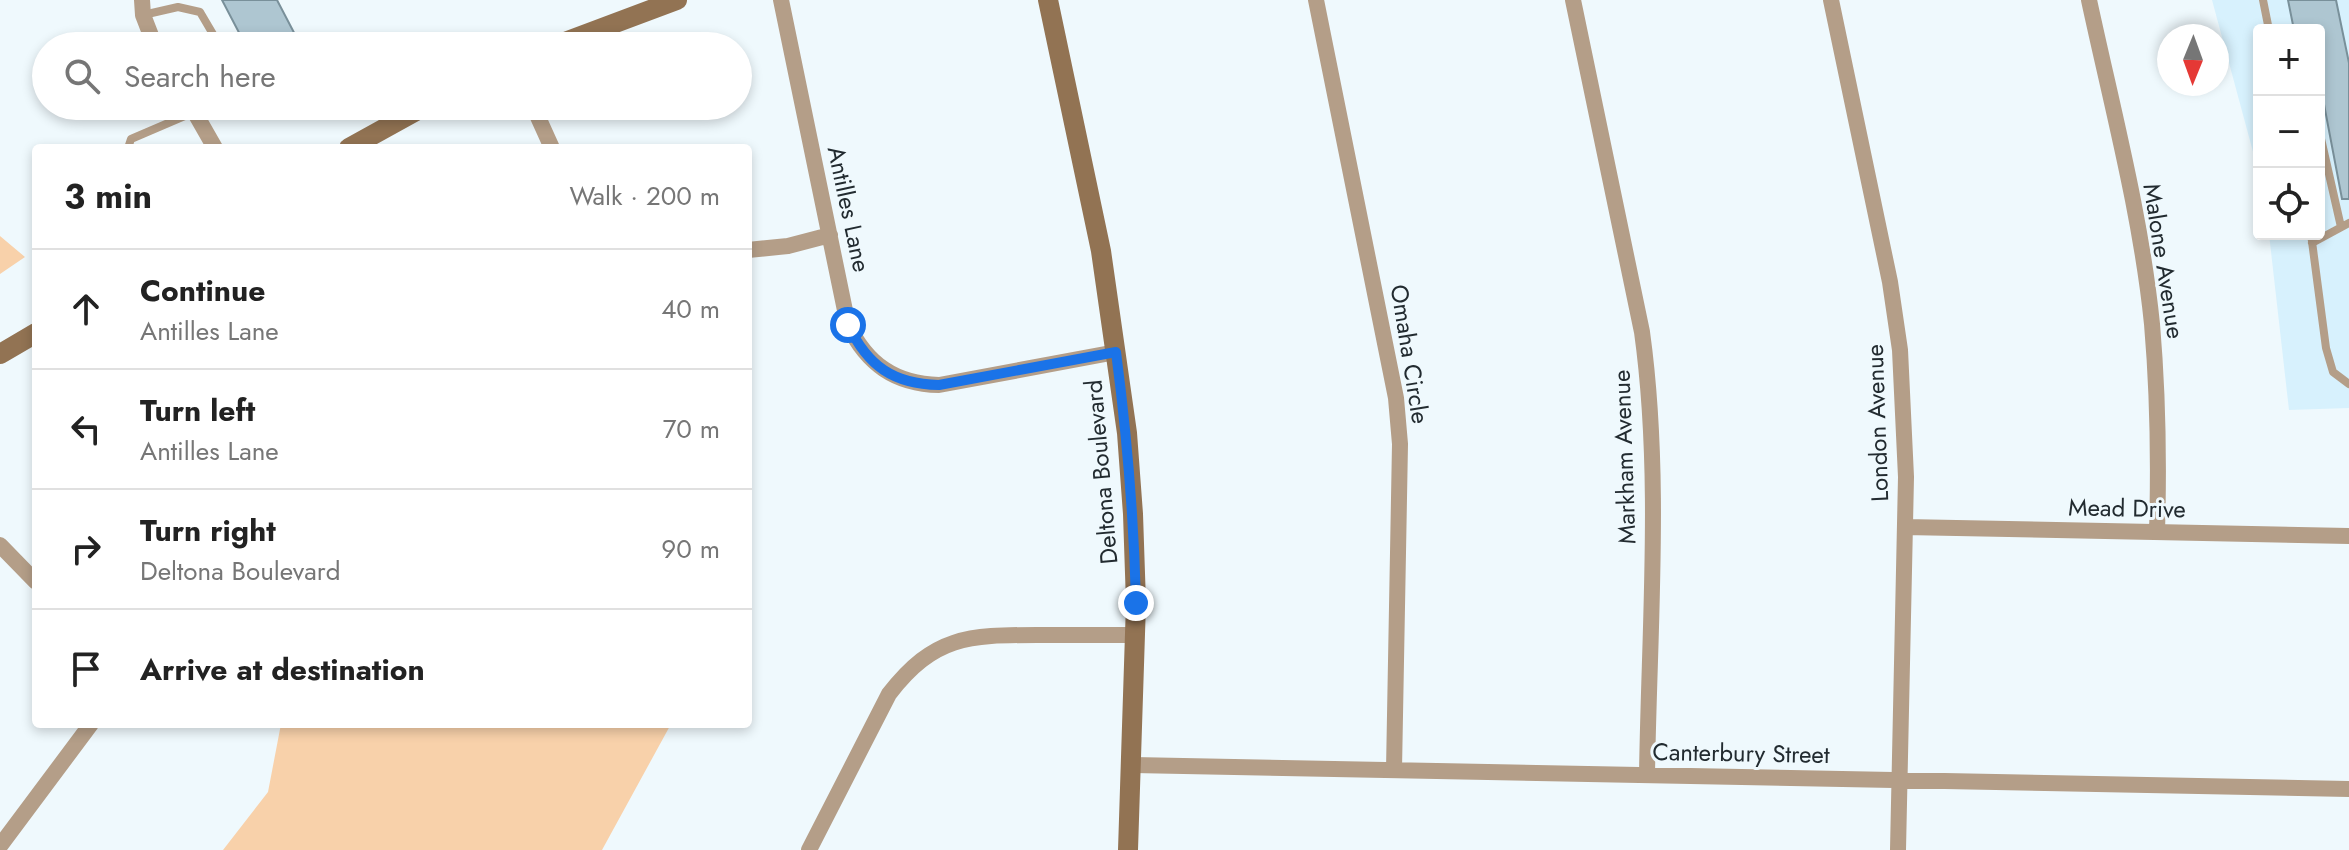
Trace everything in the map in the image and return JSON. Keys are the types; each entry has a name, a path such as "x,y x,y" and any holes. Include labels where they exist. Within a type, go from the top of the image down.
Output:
{"main road":[{"path":"591,32 677,0"},
{"name":"Deltona Boulevard","path":"1048,0 1101,251 1127,433 1136,635 1128,850"},
{"path":"356,144 400,120"},
{"path":"0,354 32,335"}],"street":[{"name":"Antilles Lane","path":"781,0 852,334 868,358 898,378 939,385 1116,352"},
{"name":"Omaha Circle","path":"1316,0 1396,398 1400,444 1394,770"},
{"name":"Markham Avenue","path":"1573,0 1642,332 1650,387 1653,446 1647,775"},
{"name":"London Avenue","path":"1831,0 1890,282 1900,350 1905,424 1905,527 1898,850"},
{"name":"Malone Avenue","path":"2089,0 2139,238 2151,322 2158,403 2157,532"},
{"path":"142,8 150,32"},
{"path":"198,120 213,144"},
{"path":"539,120 550,144"},
{"path":"752,250 788,246 830,235"},
{"name":"Mead Drive","path":"1905,527 2349,536"},
{"path":"0,545 32,578"},
{"path":"809,850 889,694 905,673 925,656 948,644 986,635 1136,635"},
{"path":"0,846 88,728"},
{"name":"Canterbury Street","path":"1133,765 2349,789"}],"lane":[{"path":"2263,0 2268,24"},
{"path":"142,8 178,7 200,12 212,32"},
{"path":"129,144 131,139 170,120"},
{"path":"2325,152 2345,225 2325,233"},
{"path":"2312,240 2326,348 2333,372 2349,384"}],"shaded area":[{"path":"2212,0 2349,0 2349,408 2289,410 2270,240 2325,240 2325,24 2253,24 2253,152 2229,63 2229,24 2218,24"},
{"path":"0,236 25,257 0,274"},
{"path":"280,728 669,728 602,850 223,850 268,792"}],"building":[{"path":"222,0 277,0 294,32 239,32"},
{"path":"2288,0 2336,0 2349,63 2349,199 2342,199 2325,110 2325,24 2293,24"}],"route":[{"path":"848,325 868,358 898,378 919,384 939,385 1116,352 1127,433 1136,603"}]}
